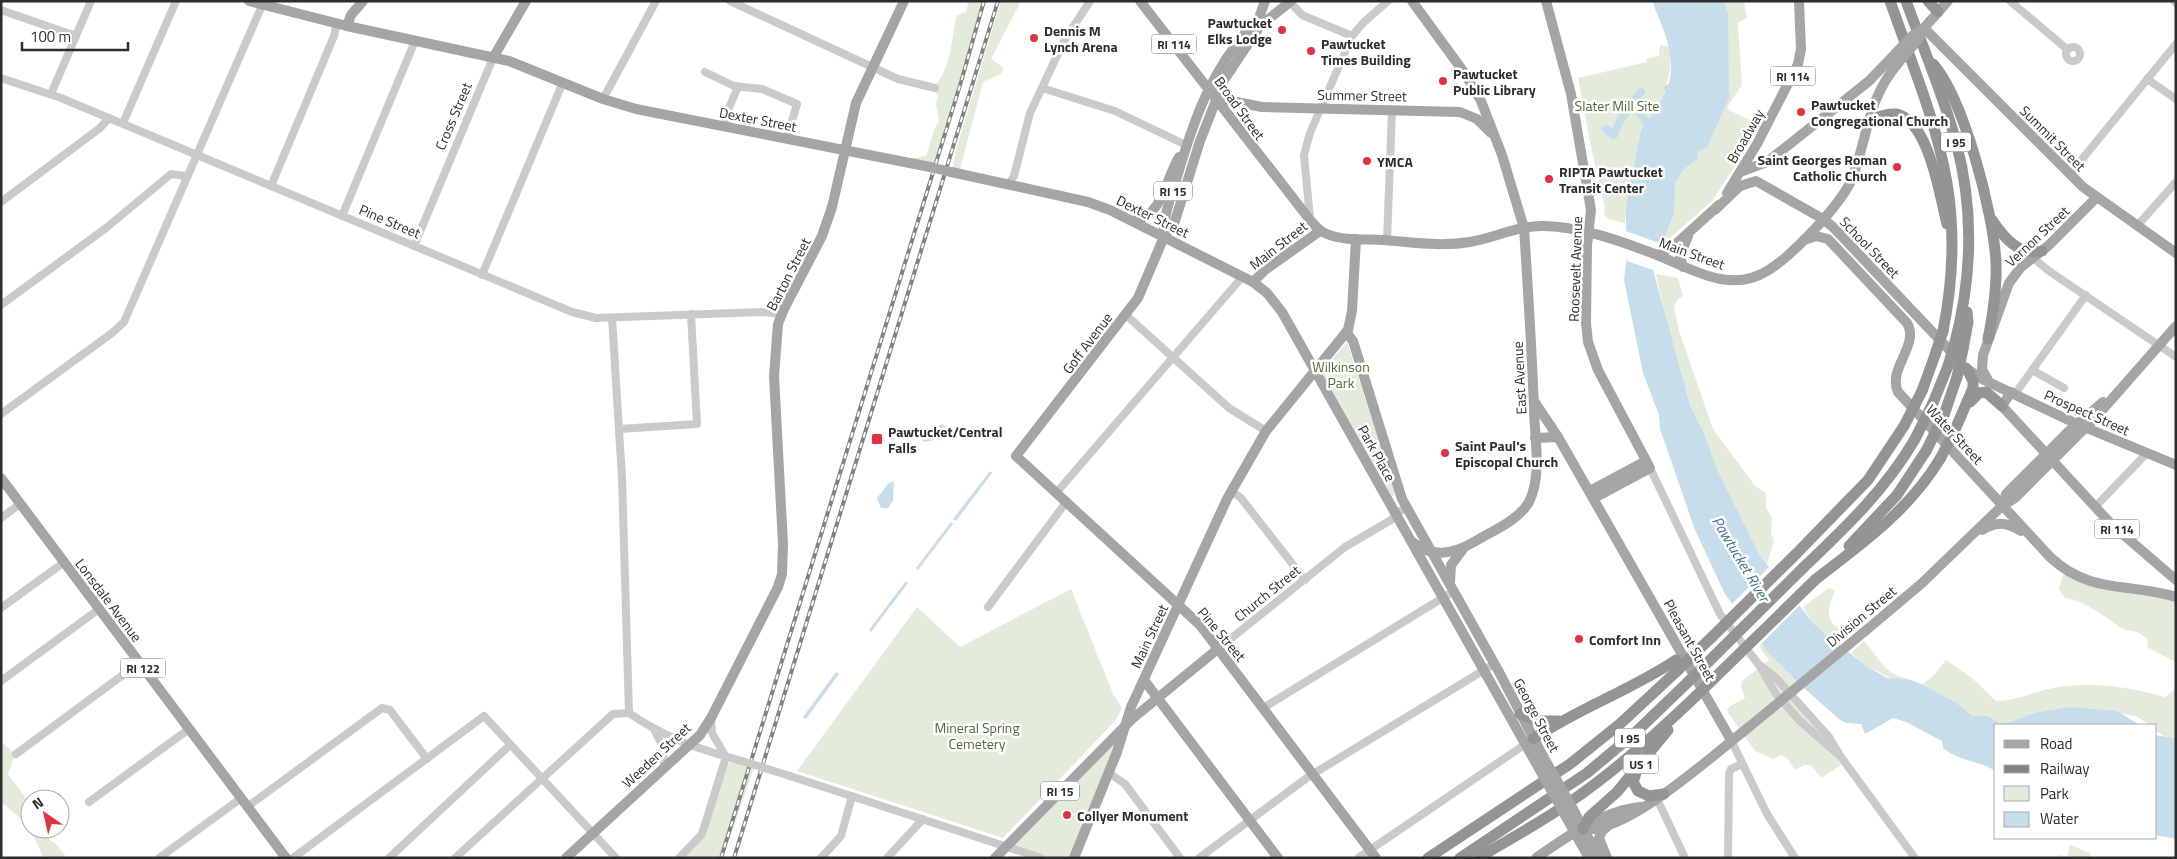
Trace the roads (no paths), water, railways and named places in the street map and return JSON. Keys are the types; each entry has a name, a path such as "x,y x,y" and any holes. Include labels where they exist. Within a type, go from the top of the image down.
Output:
{"highway":[{"name":"I 95","path":"1428,858 1570,764 1626,719 1677,666 1712,637 1868,480 1904,426 1922,391 1943,331 1951,280 1953,246 1950,197 1942,153 1931,116 1890,1"},
{"name":"I 95","path":"1460,858 1587,773 1632,736 1873,498 1915,439 1934,403 1948,366 1959,347 1966,290 1969,231 1963,173 1953,130 1906,1"},
{"path":"1928,1 1938,12"},
{"path":"1927,57 1940,72 1967,134 1990,217 1996,271 1988,339"},
{"path":"1870,116 1896,114 1906,118 1914,126 1933,167 1953,246"},
{"path":"1990,217 2003,236 2016,246 2038,255"},
{"name":"US 1","path":"1579,831 1592,814 1611,798 1639,766 1696,696 1885,509 1926,451 1944,415 1957,377 1959,347"},
{"path":"1816,579 1896,516 1920,488 1940,459 1964,410 1973,384 1966,368"},
{"path":"1964,410 1982,392 1990,394 2002,406"},
{"path":"1529,742 1560,721 1650,676 1677,666"},
{"path":"1478,858 1554,813 1587,790 1634,753 1696,696"},
{"path":"1520,714 1538,721 1560,721"},
{"path":"1639,766 1633,778 1636,788 1649,796 1660,796"}],"main road":[{"name":"Dexter Street","path":"249,1 263,3 342,25 521,65 603,99 642,110 930,167 1088,202 1133,221 1253,282"},
{"path":"342,25 362,1"},
{"name":"Barton Street","path":"782,574 783,544 774,366 777,330 782,314 809,265 823,234 832,207 856,103 871,67 904,1"},
{"name":"Broad Street","path":"1140,1 1208,87 1233,123 1320,230"},
{"path":"1259,18 1265,1"},
{"name":"RI 15","path":"1208,87 1227,56 1259,18 1277,6 1290,1"},
{"name":"RI 15","path":"1216,98 1230,69 1249,39 1270,16 1290,1"},
{"name":"East Avenue","path":"1412,1 1463,71 1488,117 1524,228 1534,401 1534,481 1526,506 1507,523 1464,547 1450,553 1432,553"},
{"name":"Roosevelt Avenue","path":"1546,1 1571,94 1591,210 1588,232 1586,323 1588,342 1598,370 1648,464"},
{"name":"Broadway","path":"1658,255 1670,249 1715,210 1757,144 1786,90 1800,57 1799,1"},
{"path":"1740,172 1763,164 1774,157 1898,58 1917,41 1948,1"},
{"name":"Cross Street","path":"493,58 524,2"},
{"name":"Summit Street","path":"1927,29 2096,198 2176,253"},
{"name":"Main Street","path":"1074,858 1144,680 1231,491 1266,431 1315,371 1278,306 1267,293 1253,282 1265,270 1320,230 1330,235 1356,239 1440,245 1463,243 1524,228 1542,226 1588,232 1658,255 1683,267 1723,280 1749,279 1772,268 1798,244 1823,219 1851,180 1881,85 1898,58"},
{"name":"Goff Avenue","path":"1164,237 1166,215 1186,145 1208,87"},
{"path":"1460,112 1472,105 1471,87"},
{"name":"Goff Avenue","path":"1016,456 1126,315 1146,284 1164,237 1177,215 1216,98"},
{"name":"Summer Street","path":"1216,98 1247,105 1460,112 1469,114 1482,123 1496,142"},
{"path":"1849,98 1864,98 1869,103 1870,116"},
{"path":"1233,123 1236,114 1247,105"},
{"path":"1757,144 1764,156 1774,157"},
{"path":"1757,144 1754,157 1765,185"},
{"path":"1133,221 1144,219 1159,204 1172,168 1186,145"},
{"path":"1715,210 1744,184 1752,181 1765,185"},
{"name":"School Street","path":"1765,185 1823,219 1833,227 1966,368 1989,382"},
{"name":"Vernon Street","path":"1989,382 1982,365 1988,339 2009,283 2018,270 2038,255 2096,198"},
{"path":"1683,267 1680,256 1691,231"},
{"name":"Water Street","path":"1798,244 1815,236 1828,239 1907,323 1910,335 1895,379 1898,392 2029,536 2056,563 2089,582 2103,586 2155,591 2176,598"},
{"path":"1315,371 1346,332 1351,317 1356,239"},
{"name":"Division Street","path":"1642,807 1660,796 1749,727 1921,584 2002,506 2006,494 2049,457 2118,391 2176,326"},
{"name":"Park Place","path":"1346,332 1353,341 1396,484 1406,506 1452,588"},
{"name":"Park Place","path":"1315,371 1439,594"},
{"name":"Prospect Street","path":"1989,382 2081,426 2176,465"},
{"path":"2013,393 2002,406 2049,457"},
{"name":"Pleasant Street","path":"1534,401 1543,412 1592,495 1731,740"},
{"path":"1535,438 1558,437"},
{"name":"Pine Street","path":"1016,456 1200,625 1372,854"},
{"name":"RI 114","path":"2049,457 2111,524 2176,580"},
{"path":"1592,495 1648,464"},
{"name":"Lonsdale Avenue","path":"1,478 286,858"},
{"path":"1966,540 1998,522 2006,523 2029,536"},
{"path":"1408,539 1422,549 1432,553"},
{"path":"1452,588 1449,576 1451,565 1464,547"},
{"name":"Weeden Street","path":"566,858 689,746 711,718 778,587 782,574"},
{"name":"George Street","path":"1452,588 1520,714 1529,742"},
{"name":"George Street","path":"1439,594 1482,670 1529,742 1569,812 1579,831 1589,858"},
{"name":"Church Street","path":"1125,725 1219,648"},
{"path":"1144,680 1278,858"},
{"name":"RI 15","path":"995,858 1125,725"},
{"path":"1536,858 1579,831 1622,811 1642,807"},
{"path":"1579,831 1613,823 1630,816 1642,807"},
{"path":"1607,858 1599,838 1602,831 1613,823"},
{"name":"George Street","path":"1579,831 1599,858"}],"street":[{"path":"51,94 91,1"},
{"path":"122,123 176,1"},
{"path":"603,99 656,1"},
{"path":"730,1 898,79 935,88"},
{"path":"1009,184 1014,176 1026,124 1068,33 1090,1"},
{"path":"1290,1 1302,16 1352,36"},
{"path":"1310,220 1304,155 1319,108 1352,36 1363,23 1388,1"},
{"path":"2010,1 2068,50"},
{"path":"1,414 120,328 128,314 195,155 263,3"},
{"path":"1,10 76,36"},
{"path":"271,186 334,36 342,25"},
{"path":"342,216 415,41"},
{"path":"2070,174 2176,44"},
{"name":"Cross Street","path":"414,246 493,58"},
{"path":"705,72 738,87 762,89 797,104 787,138"},
{"path":"2147,79 2176,99"},
{"name":"Pine Street","path":"3,81 51,94 572,312 596,318 762,312 782,314"},
{"path":"482,275 562,82"},
{"path":"725,126 728,110 738,87"},
{"path":"1042,88 1116,111 1186,145"},
{"path":"1387,241 1392,110"},
{"path":"1,202 100,128 109,118"},
{"path":"1,305 106,228 171,174 186,176"},
{"path":"2137,226 2176,182"},
{"path":"2038,255 2086,295 2176,357"},
{"path":"1057,492 1242,276"},
{"path":"2013,393 2086,295"},
{"path":"619,429 696,424 691,314"},
{"path":"1126,315 1229,408 1266,431"},
{"path":"612,318 628,618 630,714"},
{"path":"2032,370 2064,388"},
{"path":"2096,507 2146,453"},
{"path":"1648,464 1715,605 1759,665 1776,694 1804,725 1841,757"},
{"path":"1231,491 1241,498 1305,580"},
{"path":"988,607 1067,501"},
{"path":"1,518 20,504"},
{"name":"Church Street","path":"1219,648 1345,547 1396,517 1406,506"},
{"path":"1,608 63,563"},
{"path":"1263,708 1439,594 1452,588"},
{"path":"1,682 99,609"},
{"path":"16,754 139,663"},
{"path":"1199,858 1313,774 1494,664"},
{"path":"1759,665 1784,687 1824,731 1915,858"},
{"path":"1776,694 1784,687"},
{"path":"159,858 382,708 390,710 427,759"},
{"path":"455,858 613,714 630,714 655,731 689,746 790,776 1041,858"},
{"path":"293,858 484,716 509,746 616,858"},
{"path":"679,858 702,834 726,757 712,733 711,718"},
{"path":"89,802 189,730"},
{"path":"655,731 663,747 664,768"},
{"name":"Pleasant Street","path":"1731,740 1770,819 1795,858"},
{"path":"1358,858 1372,854 1529,742"},
{"path":"389,858 509,746"},
{"path":"1728,858 1728,774 1731,769 1742,764"},
{"path":"1109,772 1125,784 1180,858"},
{"path":"821,858 841,836 852,796"},
{"path":"1660,796 1685,858"},
{"path":"888,858 923,819"}],"water":[{"name":"Pawtucket River","path":"1652,1 1724,1 1728,13 1729,98 1707,147 1697,152 1698,158 1684,169 1675,183 1674,212 1663,244 1656,242 1653,249 1660,252 1653,270 1690,405 1703,431 1718,471 1759,554 1814,624 1866,666 1887,678 1911,680 1921,684 1955,702 1972,716 1988,716 1999,723 2007,723 2035,713 2069,707 2117,711 2138,724 1994,724 1994,770 1956,756 1943,748 1942,741 1906,722 1893,718 1865,734 1861,724 1846,723 1839,719 1805,689 1768,652 1725,594 1695,530 1660,429 1659,415 1643,373 1624,280 1627,254 1619,251 1626,231 1626,208 1641,130 1659,105 1665,91 1663,87 1669,84 1671,73 1670,51"},
{"path":"943,424 948,430 946,437 925,442 922,440 932,428"},
{"path":"990,471 992,473 956,521 953,519"},
{"path":"894,481 893,501 888,508 881,508 877,498 889,483"},
{"path":"951,522 953,524 918,570 916,568"},
{"path":"906,581 908,583 871,632 869,630"},
{"path":"836,672 839,674 806,719 803,717"},
{"path":"2157,735 2176,739 2176,839 2157,835"}],"waterway":[{"path":"1606,129 1614,135 1620,121 1641,92"},
{"path":"1640,113 1651,130"}],"railway":[{"path":"721,858 961,82 984,1"},
{"path":"734,858 998,1"}],"place":[{"name":"Pawtucket Elks Lodge","path":"1282,30"},
{"name":"Dennis M Lynch Arena","path":"1034,38"},
{"name":"Pawtucket Times Building","path":"1311,51"},
{"name":"Pawtucket Public Library","path":"1443,81"},
{"name":"Pawtucket Congregational Church","path":"1801,112"},
{"name":"YMCA","path":"1367,161"},
{"name":"Saint Georges Roman Catholic Church","path":"1897,167"},
{"name":"RIPTA Pawtucket Transit Center","path":"1549,179"},
{"name":"Pawtucket/Central Falls","path":"877,439"},
{"name":"Saint Paul's Episcopal Church","path":"1445,453"},
{"name":"Comfort Inn","path":"1579,639"},
{"name":"Collyer Monument","path":"1067,815"}],"park label":[{"name":"Slater Mill Site","path":"1617,105"},
{"name":"Wilkinson Park","path":"1341,374"},
{"name":"Mineral Spring Cemetery","path":"977,736"}]}
